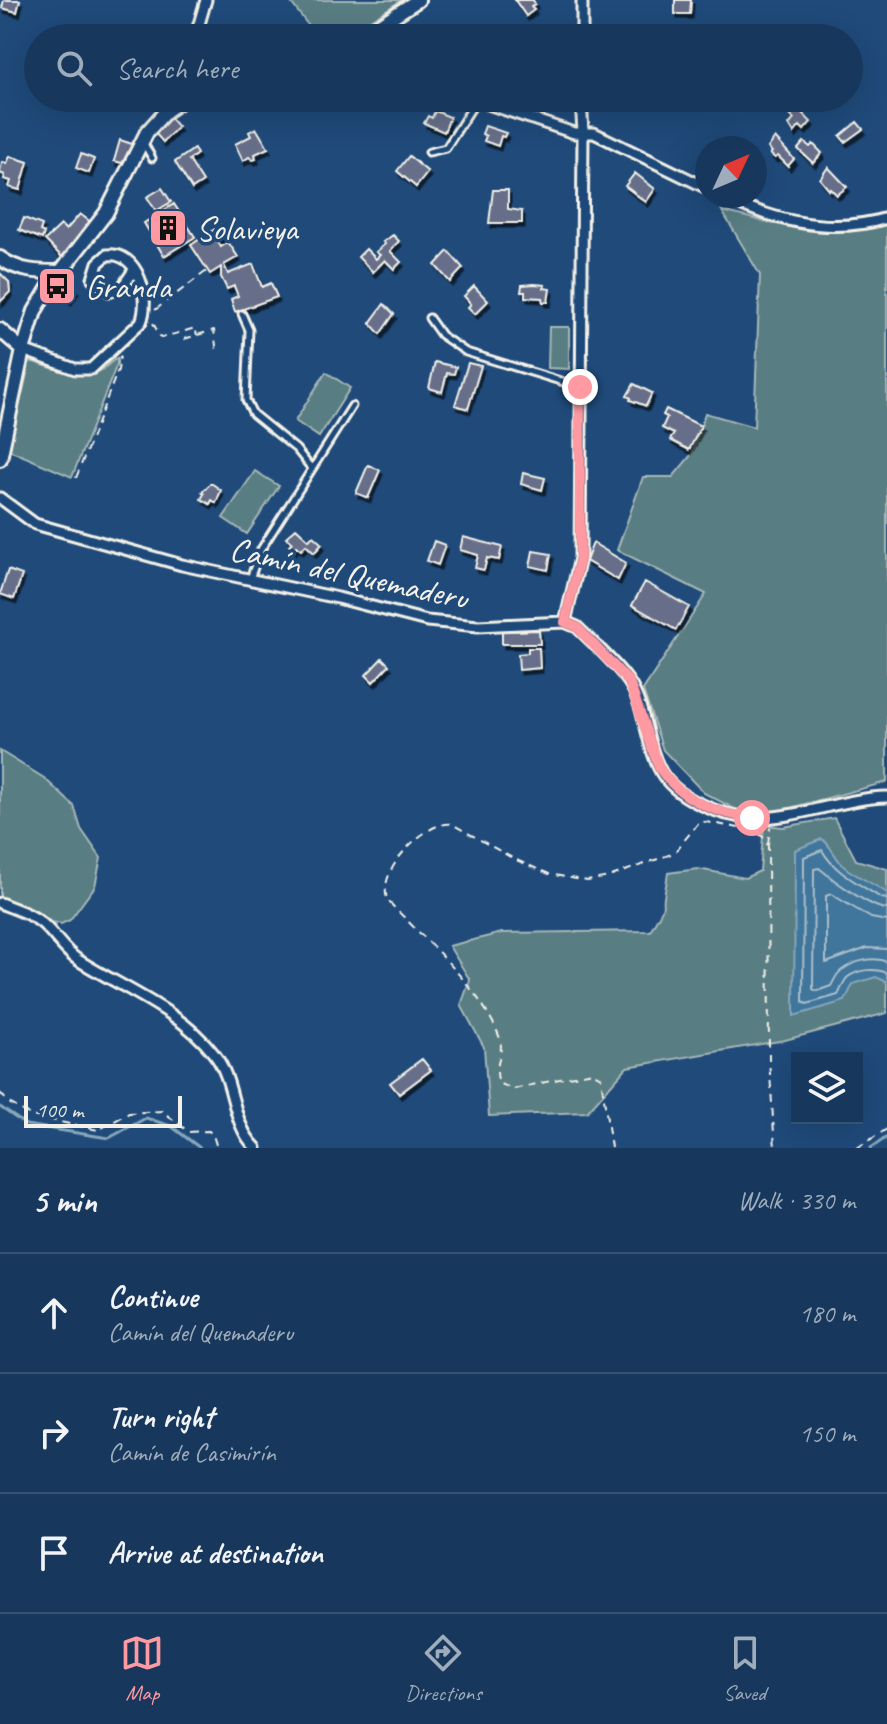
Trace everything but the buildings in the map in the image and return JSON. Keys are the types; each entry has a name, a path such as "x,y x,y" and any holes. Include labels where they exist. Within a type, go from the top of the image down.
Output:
{"street":[{"path":"199,24 206,0"},
{"path":"381,24 418,0"},
{"path":"582,0 582,24"},
{"path":"0,459 29,326 49,278 61,272 106,213 142,141 154,123 168,112"},
{"path":"512,112 574,133 594,133 695,182"},
{"path":"582,112 580,558 565,622 577,627 629,682 659,768 665,777 685,795 708,808 730,816 770,818 887,797"},
{"path":"746,208 805,224 853,226 887,218"},
{"path":"0,328 23,350 75,369 91,369 117,347 143,318 143,285 134,270 119,254 107,255 98,263 93,279 109,291 121,289 134,270"},
{"path":"0,258 13,267 49,278"},
{"path":"0,328 13,330 29,326"},
{"name":"Camín del Quemaderu","path":"0,498 35,524 182,565 427,621 478,626 565,622"},
{"path":"0,903 41,922 77,959 129,988 199,1036 222,1066 240,1124 256,1148"}],"lane":[{"path":"429,152 446,148 466,112"},
{"path":"142,141 152,158"},
{"path":"242,314 249,330 246,400 253,414 296,449 312,469"},
{"path":"429,318 441,335 466,352 580,387"},
{"path":"250,579 260,551 352,406"}],"path":[{"path":"197,335 195,328 161,338 148,315 208,270"},
{"path":"184,339 214,330 217,354"},
{"path":"76,478 118,370 120,354 117,347"},
{"path":"770,818 769,1059 775,1148"},
{"path":"611,1148 604,1082 597,1073 568,1076 514,1089 500,1084 496,1070 501,1040 494,1024 456,969 388,901 385,881 391,866 433,826 445,823 537,869 572,880 609,877 674,853 700,821 756,831 768,846"},
{"path":"0,1093 9,1103 32,1116 98,1130 129,1113 162,1111 189,1132 209,1131 217,1148"},
{"path":"857,1148 887,1129"}],"green space":[{"path":"289,0 402,0 363,24 307,24"},
{"path":"722,211 774,224 887,224 887,782 752,818 704,793 663,750 643,690 706,594 617,550 643,477 673,477 692,454 705,413 754,427 760,275"},
{"path":"549,327 569,327 569,369 548,368"},
{"path":"117,358 72,477 9,450 30,361 84,374 101,370"},
{"path":"326,372 350,388 319,437 295,421"},
{"path":"255,471 279,486 247,534 223,518"},
{"path":"0,751 44,778 74,806 81,829 101,858 95,886 70,920 61,924 47,921 0,899"},
{"path":"834,818 856,860 887,869 887,1013 785,1040 627,1067 587,1112 489,1116 484,1047 461,1005 470,980 449,946 502,933 650,931 662,910 668,873 698,869 745,878 760,871 764,825 783,827"}],"water":[{"path":"822,839 847,869 887,893 887,982 876,977 853,984 845,1001 794,1016 795,850"}],"waterway":[{"path":"0,1107 26,1125 109,1138 146,1118 171,1126 200,1148"},
{"path":"871,1148 887,1137"}],"place":[{"name":"Solavieya","path":"168,228"},
{"name":"Granda","path":"57,286"}],"route":[{"path":"580,387 580,558 569,616 565,622 577,627 629,682 659,768 665,777 685,795 708,808 730,816 752,818"}]}
